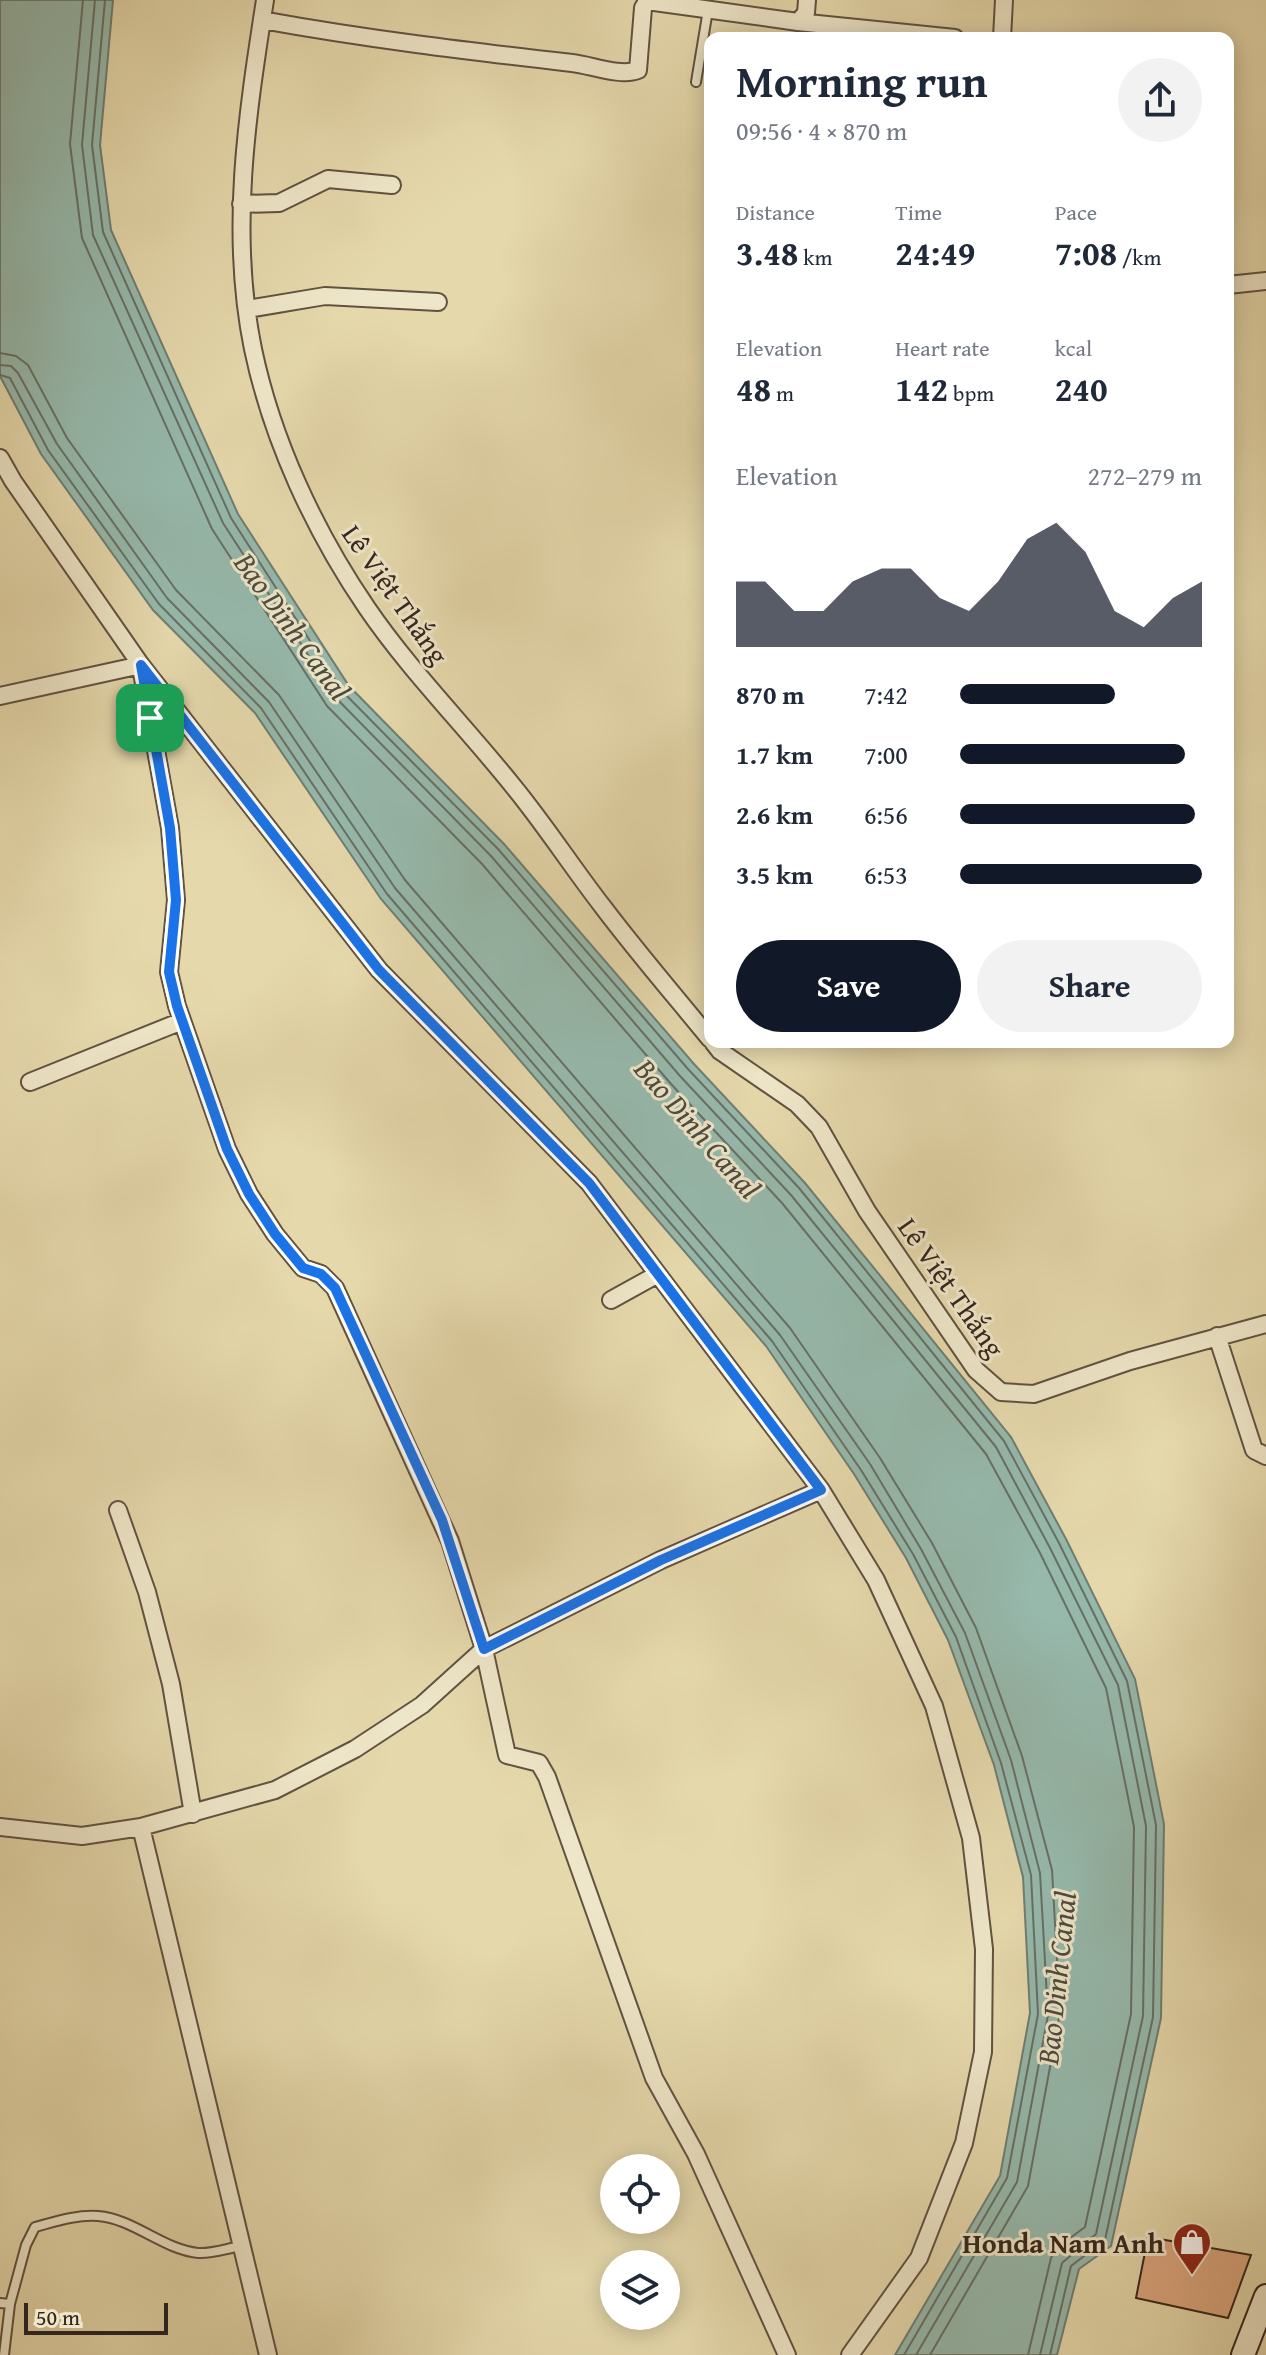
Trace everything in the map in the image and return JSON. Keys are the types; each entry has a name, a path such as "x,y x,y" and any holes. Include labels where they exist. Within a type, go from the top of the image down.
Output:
{"main road":[{"path":"1243,2355 1266,2296"}],"street":[{"name":"Lê Việt Thắng","path":"265,0 242,167 241,204 248,309 254,349 280,436 317,526 367,608 444,706 514,787 604,908 704,1031"},
{"path":"798,22 806,13 807,0"},
{"path":"1002,32 1004,0"},
{"path":"262,20 388,43 584,64 629,72 638,70 643,8 647,1 896,32"},
{"path":"241,204 288,200 328,179 392,185"},
{"path":"1234,284 1266,281"},
{"path":"248,309 325,296 438,302"},
{"path":"0,458 141,665 379,970 589,1183 821,1490 876,1580 934,1706 971,1838 984,1949 983,2052 964,2143 919,2258 850,2355"},
{"path":"0,696 141,665"},
{"path":"141,665 170,828 176,900 169,972 182,1021 227,1149 249,1194 275,1234 303,1268 321,1274 335,1288 442,1520 484,1649 507,1755 539,1763 547,1777 654,2078 696,2154 787,2355"},
{"path":"30,1082 182,1021"},
{"name":"Lê Việt Thắng","path":"719,1048 797,1104 819,1127 867,1211 976,1370 1001,1392 1034,1394 1130,1361 1266,1324"},
{"path":"611,1300 658,1274"},
{"path":"1217,1336 1254,1450 1266,1456"},
{"path":"0,1827 82,1836 141,1827 275,1790 355,1749 422,1705 484,1649 661,1560 821,1490"},
{"path":"118,1510 147,1592 171,1684 193,1814"},
{"path":"141,1827 268,2355"}],"lane":[{"path":"704,32 708,10"},
{"path":"696,82 704,34"},
{"path":"4,2355 5,2304 35,2227 59,2220 97,2216 131,2225 179,2248 201,2253 242,2246"}],"water":[{"name":"Bao Dinh Canal","path":"0,0 113,0 100,145 111,230 238,514 349,686 504,844 694,1064 805,1183 1011,1437 1066,1539 1135,1679 1164,1824 1161,2018 1111,2246 1079,2269 1057,2355 895,2355 1000,2176 1030,2013 1023,1877 994,1765 948,1640 906,1558 854,1474 766,1346 381,899 255,713 153,610 41,454 0,376"}],"building":[{"name":"Honda Nam Anh","path":"1148,2237 1251,2255 1228,2318 1136,2298"}],"place":[{"name":"Honda Nam Anh","path":"1192,2276"}],"route":[{"path":"141,665 379,970 589,1183 821,1490 661,1560 484,1649 442,1520 335,1288 321,1274 303,1268 275,1234 249,1194 209,1102 169,972 176,900 170,828 150,718 141,665"}]}
